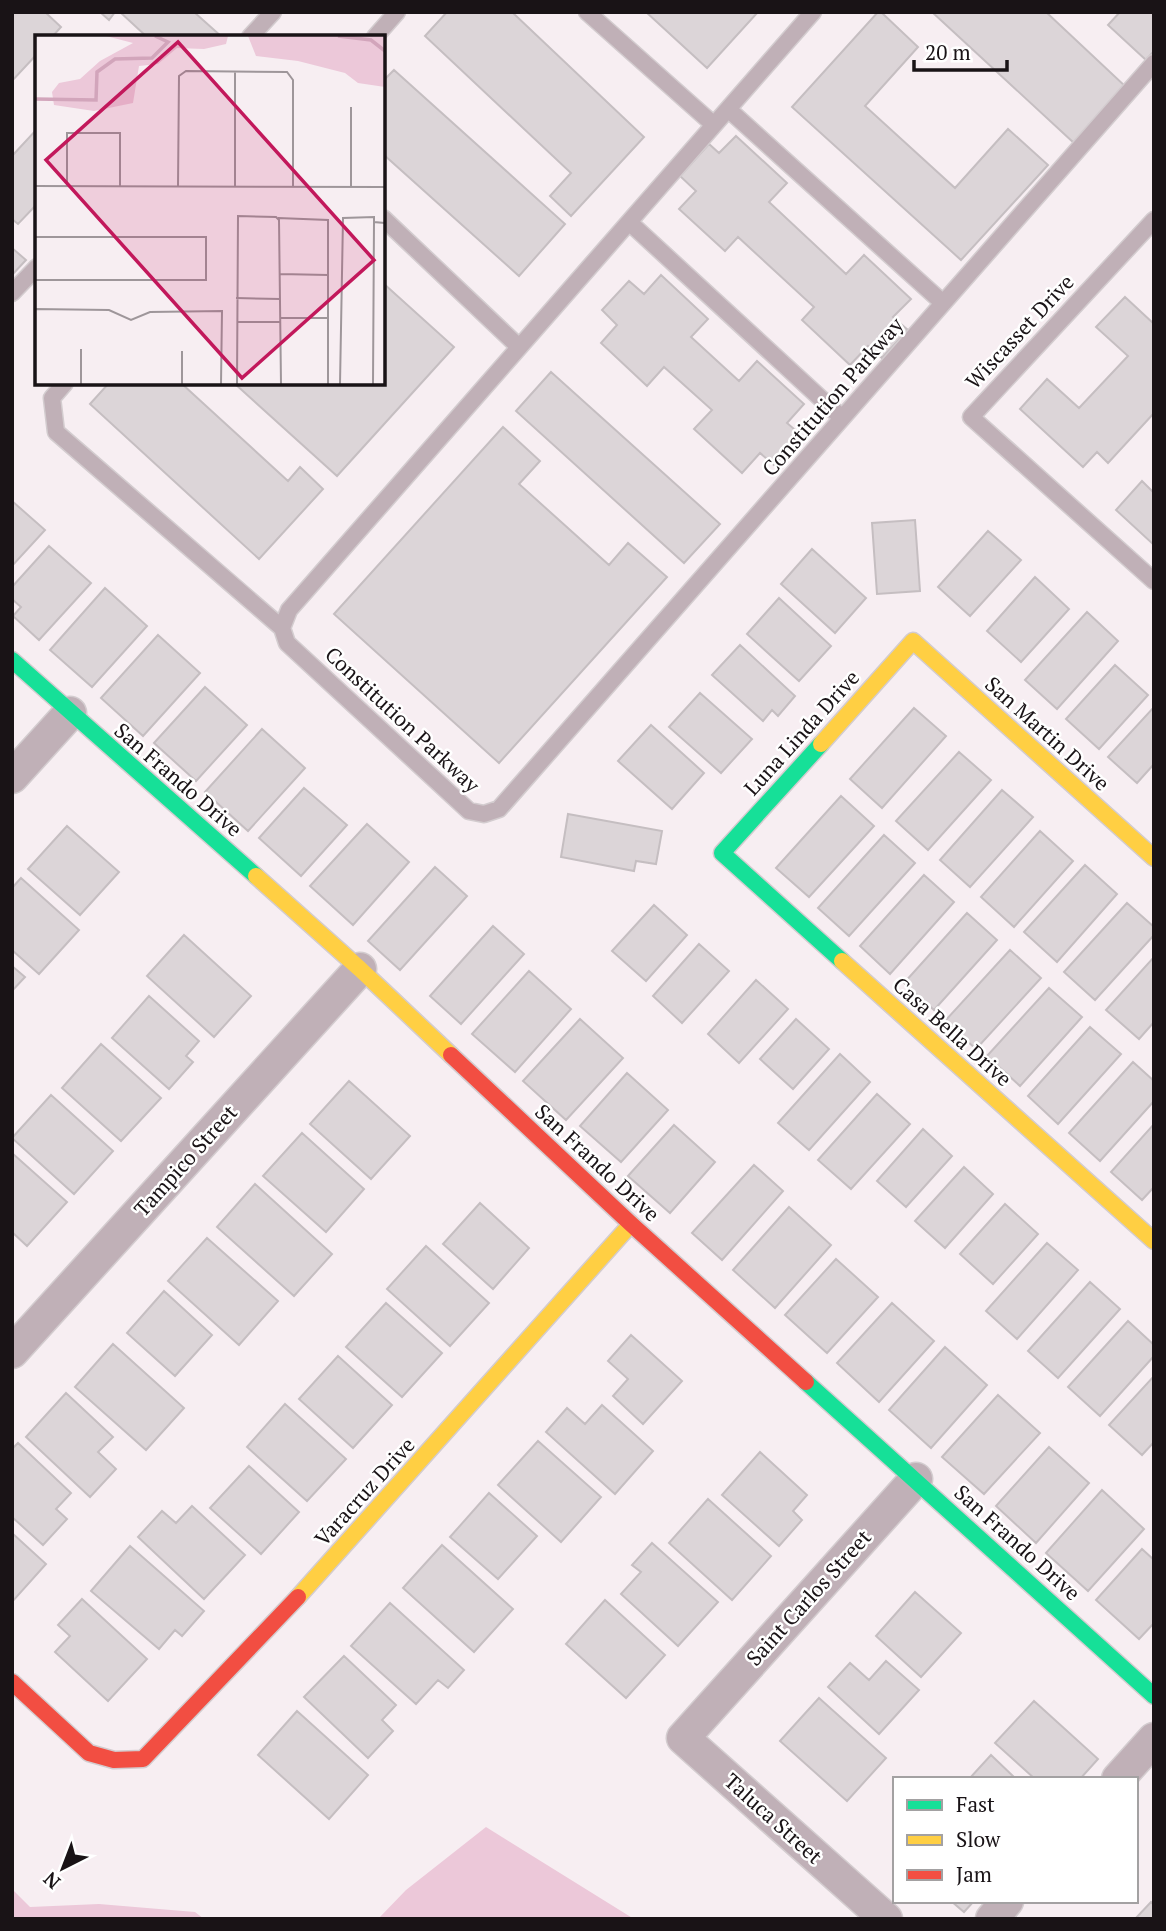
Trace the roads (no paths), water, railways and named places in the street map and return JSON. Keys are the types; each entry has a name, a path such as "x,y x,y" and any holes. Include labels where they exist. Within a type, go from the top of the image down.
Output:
{"street":[{"name":"Luna Linda Drive","path":"722,853 913,641"},
{"name":"San Martin Drive","path":"913,641 1154,858"},
{"name":"San Frando Drive","path":"12,660 360,969 631,1224 1154,1696"},
{"path":"12,777 70,713"},
{"name":"Casa Bella Drive","path":"722,853 1154,1241"},
{"name":"Tampico Street","path":"12,1352 360,969"},
{"name":"Varacruz Drive","path":"12,1682 89,1753 114,1760 143,1759 329,1565 631,1224"},
{"name":"Saint Carlos Street","path":"703,1717 916,1479"},
{"name":"Taluca Street","path":"703,1717 683,1738 886,1919"},
{"path":"1120,1777 1154,1739"},
{"path":"992,1919 1005,1903"}],"lane":[{"path":"252,35 273,12"},
{"path":"377,35 397,12"},
{"path":"587,12 713,125"},
{"path":"282,628 289,610 813,12"},
{"name":"Constitution Parkway","path":"63,385 52,398 56,432 282,628 287,643 469,811 484,814 499,809 1154,63"},
{"path":"728,109 943,303"},
{"path":"385,220 519,347"},
{"name":"Wiscasset Drive","path":"1154,220 971,417 1154,581"},
{"path":"629,222 842,418"},
{"path":"12,293 35,269"}]}
